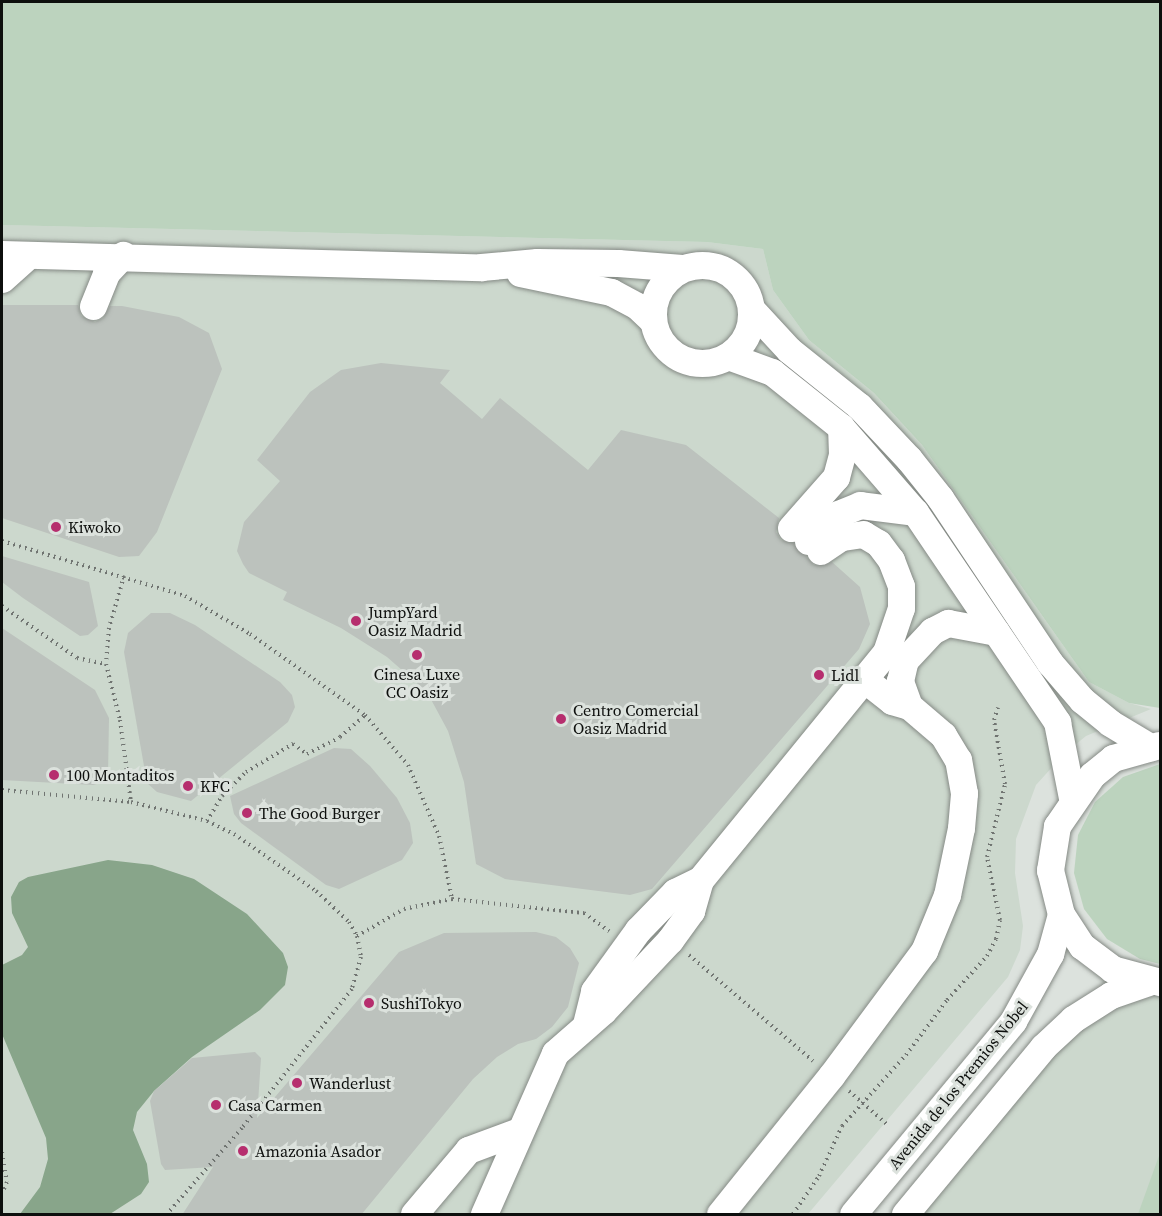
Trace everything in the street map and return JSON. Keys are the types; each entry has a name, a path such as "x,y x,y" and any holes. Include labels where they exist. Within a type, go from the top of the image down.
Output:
{"street":[{"path":"2,254 123,255 502,267 537,262 682,268 713,265 728,271 740,281 752,310 789,350 859,406 909,459 940,498 1050,663 1082,700 1110,723 1155,746"},
{"path":"2,279 29,255"},
{"path":"93,306 106,273 123,255"},
{"path":"502,267 534,277 611,292 637,306 653,321 664,346 688,361 702,363 728,356 742,344 750,328 752,310"},
{"path":"653,321 659,290 682,268"},
{"path":"728,356 772,372 841,427 915,512 1057,722 1072,798"},
{"path":"811,544 836,477 842,454 841,427"},
{"path":"811,544 838,514 860,505 915,512"},
{"path":"586,1024 594,991 627,944 661,904 700,880 866,681 866,659 884,623 887,600 881,575 864,550 852,544 811,544"},
{"path":"909,706 900,681 905,660 932,631 948,623 996,632"},
{"path":"720,1215 831,1077 924,951 936,927 962,828 964,793 958,760 943,735 909,706 892,701 866,681"},
{"path":"1154,982 1112,969 1082,946 1061,914 1050,870 1057,826 1072,798 1113,758 1155,746"},
{"path":"484,1215 555,1053 670,940 691,911 700,880"},
{"name":"Avenida de los Premios Nobel","path":"853,1215 1013,1021 1050,954 1061,914"},
{"path":"905,1215 1058,1033 1111,995 1154,982"},
{"path":"414,1215 468,1150 519,1131"}],"path":[{"path":"2,541 185,596 250,634 365,715 408,765 439,836 452,899"},
{"path":"124,576 109,628 106,664 120,720 131,802"},
{"path":"2,606 77,658 106,664"},
{"path":"207,822 222,796 246,772 293,744 307,754 340,737 365,715"},
{"path":"2,790 131,802 207,822 234,834 316,891 350,922 357,936 361,957 352,989 170,1214"},
{"path":"357,936 404,909 452,899 584,913 627,944"},
{"path":"670,940 889,1126"},
{"path":"2,1152 7,1182 2,1193"}],"shaded area":[{"path":"2,2 1160,2 1160,708 1129,703 1089,682 922,445 874,393 809,340 773,290 763,249 707,242 2,225"},
{"name":"Centro Comercial Oasiz Madrid","path":"2,225 707,242 763,249 773,290 809,340 874,393 922,445 1089,682 1129,703 1151,709 1086,736 1064,754 1036,785 1016,839 1015,873 1023,926 1020,950 1008,977 808,1214 2,1214"},
{"path":"1160,764 1160,964 1140,959 1107,939 1084,909 1074,873 1078,835 1095,802 1123,777"},
{"path":"108,860 152,865 194,879 247,914 283,953 288,967 285,985 260,1010 192,1057 154,1091 137,1112 133,1130 147,1164 149,1182 141,1194 110,1214 20,1214 40,1187 48,1159 46,1138 2,1034 2,965 22,955 28,947 12,913 11,897 19,882 28,877"},
{"path":"1160,982 1160,1214 905,1214 1043,1047"},
{"path":"1160,1153 1160,1214 1138,1214"}],"building":[{"path":"2,305 78,305 81,316 95,322 103,318 110,306 122,306 179,317 209,333 222,369 157,532 139,556 119,557 2,518"},
{"path":"381,363 450,370 440,383 482,419 500,398 588,470 621,430 686,445 779,518 776,532 781,540 793,543 814,565 832,562 860,587 870,624 859,649 652,889 630,895 505,879 476,864 464,782 448,731 427,692 387,657 341,628 283,600 287,592 249,573 243,564 237,551 244,522 280,481 257,460 310,392 341,370"},
{"path":"2,556 89,582 98,626 88,635 80,636 23,598 2,582"},
{"path":"151,613 170,613 195,625 280,682 292,695 295,707 288,722 191,801 157,792 147,783 124,652 128,633"},
{"path":"2,628 95,690 109,718 108,776 104,782 93,785 2,780"},
{"path":"334,748 351,749 370,766 397,798 410,823 413,843 402,860 339,889 326,885 241,823 234,814 230,796"},
{"path":"536,932 556,937 570,948 579,963 568,1007 552,1027 536,1039 518,1044 497,1057 473,1079 361,1215 182,1215 213,1167 165,1170 161,1164 150,1101 154,1091 192,1058 255,1052 261,1058 257,1118 399,952 444,933"}],"place":[{"name":"Kiwoko","path":"56,527"},
{"name":"JumpYard Oasiz Madrid","path":"356,621"},
{"name":"Cinesa Luxe CC Oasiz","path":"417,655"},
{"name":"Lidl","path":"819,675"},
{"name":"Centro Comercial Oasiz Madrid","path":"561,719"},
{"name":"100 Montaditos","path":"54,775"},
{"name":"KFC","path":"188,786"},
{"name":"The Good Burger","path":"247,813"},
{"name":"SushiTokyo","path":"369,1003"},
{"name":"Wanderlust","path":"297,1083"},
{"name":"Casa Carmen","path":"216,1105"},
{"name":"Amazonia Asador","path":"243,1151"}]}
